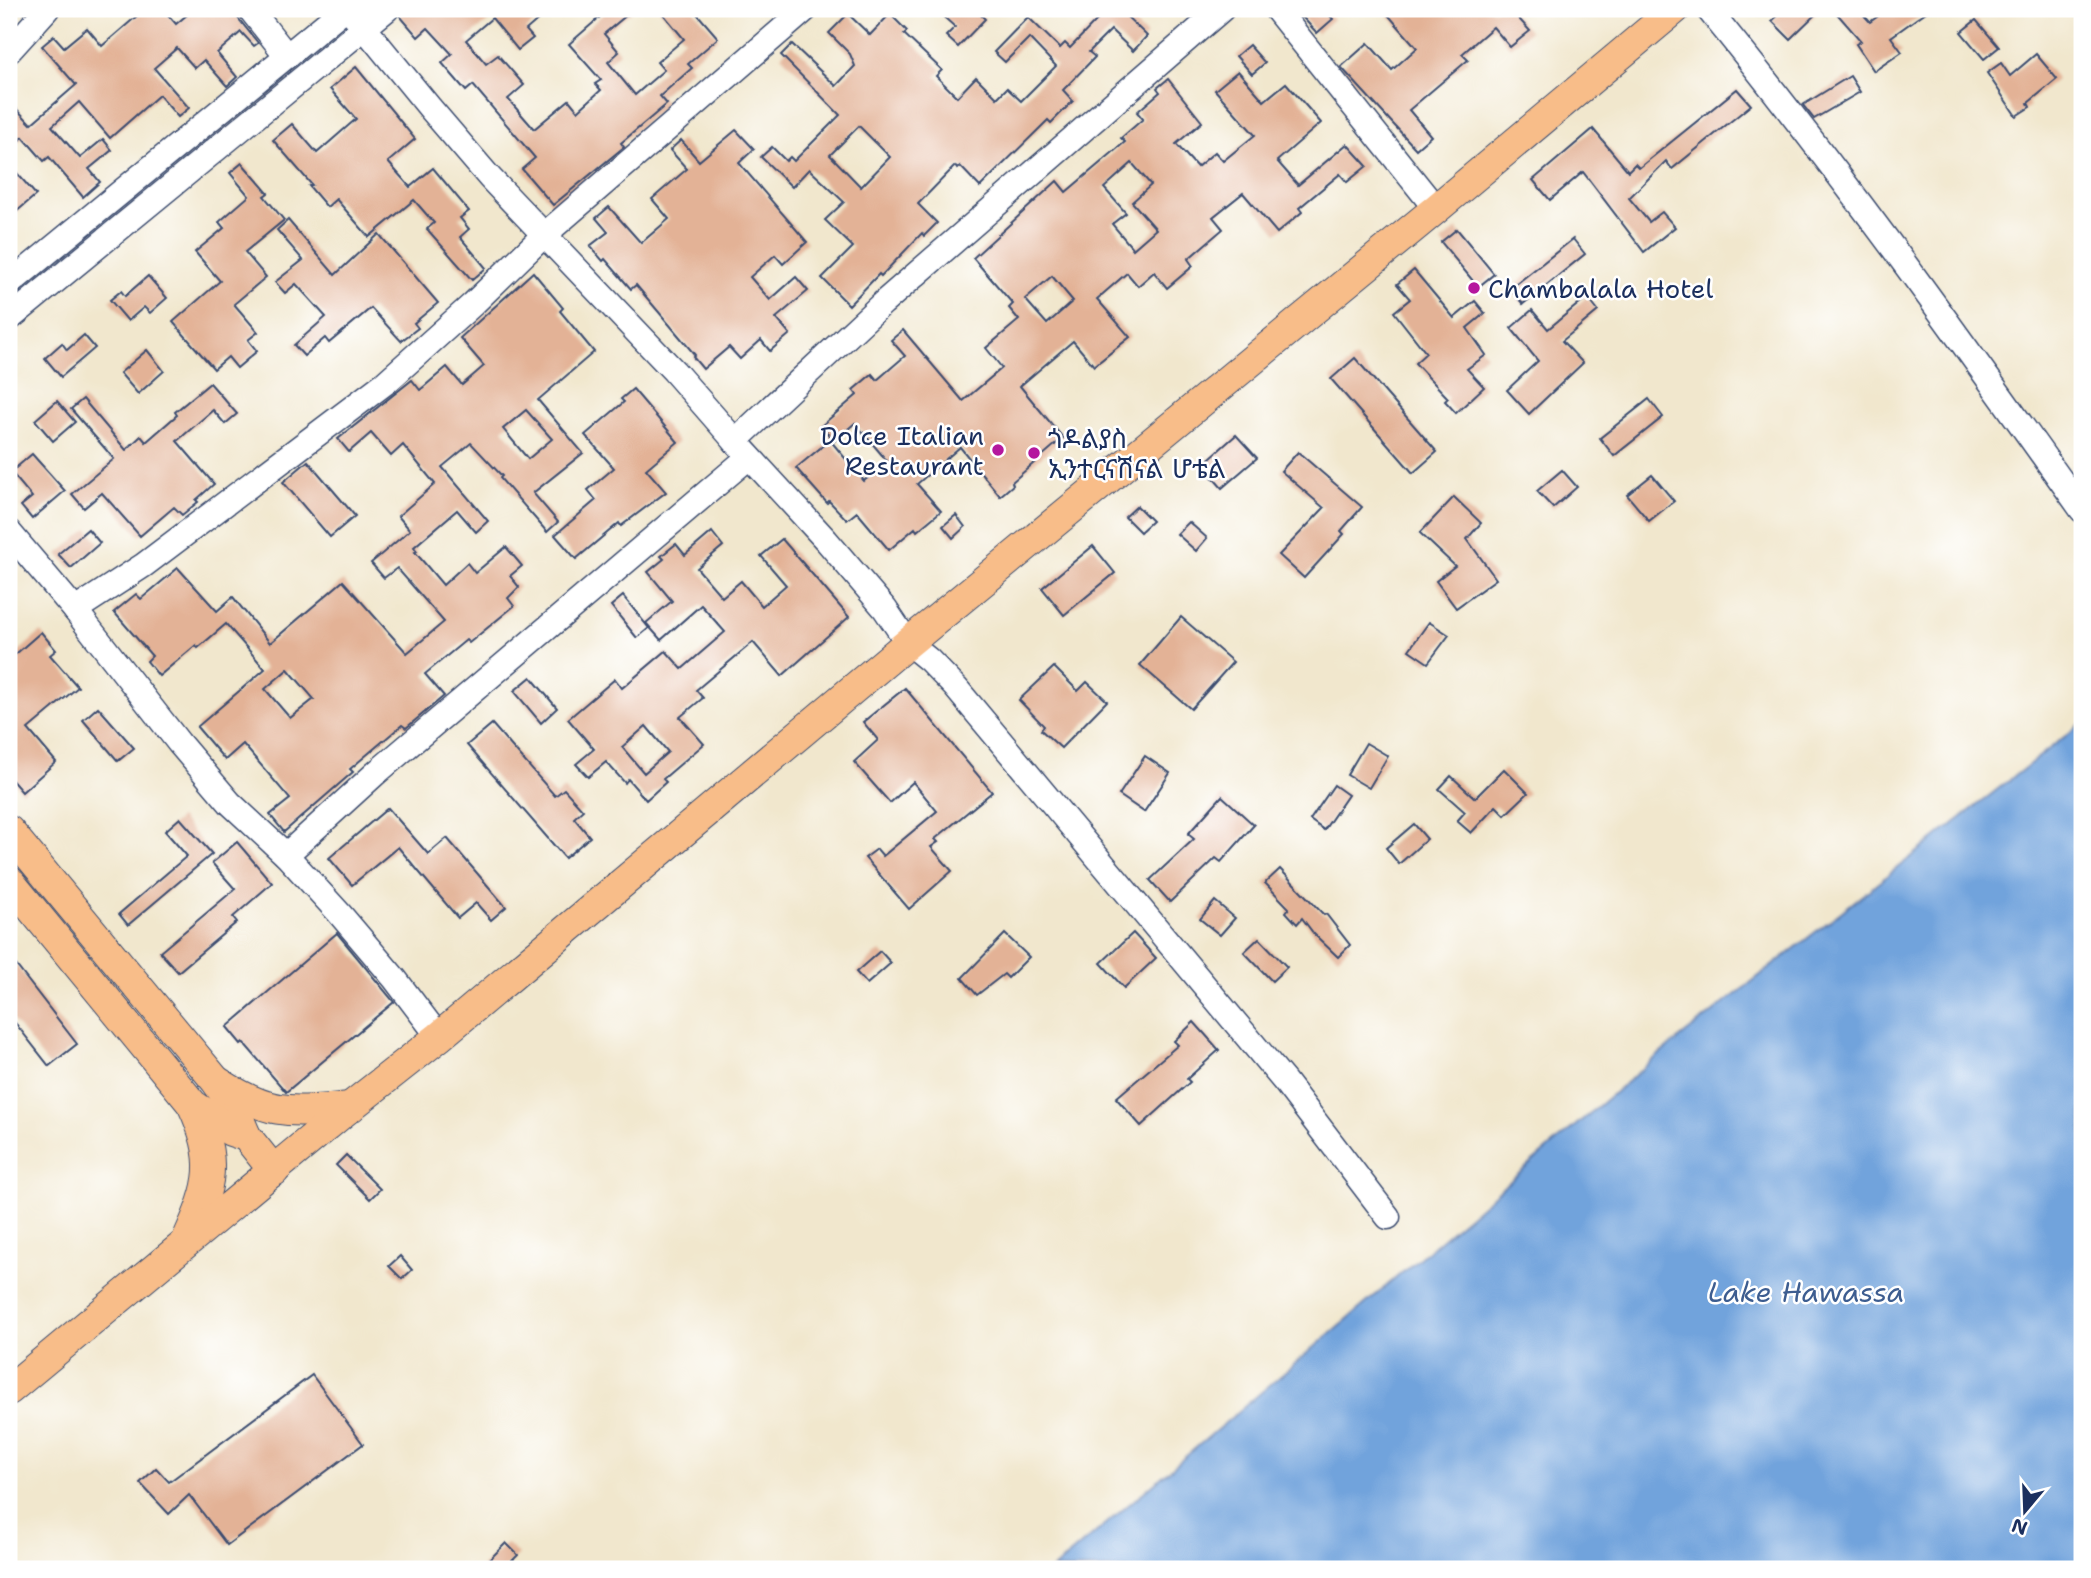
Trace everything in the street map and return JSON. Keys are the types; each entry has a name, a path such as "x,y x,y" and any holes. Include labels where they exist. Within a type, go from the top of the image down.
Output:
{"main road":[{"path":"9,1390 439,1037 908,643 1675,9"},
{"path":"9,831 216,1081 233,1105 246,1136 274,1171"},
{"path":"10,886 193,1105 231,1131 246,1136"},
{"path":"141,1042 166,1021"},
{"path":"216,1081 251,1101 286,1111 306,1112 351,1107"},
{"path":"186,1242 204,1203 210,1173 208,1146 193,1105"}],"street":[{"path":"9,51 47,9"},
{"path":"250,9 287,56"},
{"path":"9,284 287,56 352,15 387,9"},
{"path":"75,610 144,565 385,383 473,304 544,235 806,9"},
{"path":"286,855 742,449 893,294 1222,9"},
{"path":"1276,9 1436,209"},
{"path":"1708,9 1781,99 1937,308 2082,510"},
{"path":"352,15 429,108 827,540 885,609 908,643 956,688 1324,1130 1388,1216"},
{"path":"9,319 352,15"},
{"path":"9,532 75,610 187,753 230,803 286,855 395,979 439,1037"}],"water":[{"name":"Lake Hawassa","path":"2082,723 2082,1569 1053,1569 1661,1053"}],"building":[{"path":"145,9 163,9 176,24 194,9 235,9 238,18 258,43 254,46 241,32 217,53 237,77 227,86 204,60 195,68 177,48 154,68 189,108 178,117 159,95 110,138 79,102 52,126 80,158 103,139 112,150 89,169 100,182 83,197 49,157 44,161 23,137 9,149 9,101 31,124 76,85 42,46 54,36 64,47 87,28 102,46"},
{"path":"402,9 550,9 526,30 533,38 518,50 492,18 466,40 486,64 498,55 524,85 508,99 534,129 569,100 578,111 601,90 595,84 601,80 569,44 609,9 634,9 604,34 619,52 608,62 635,95 664,70 657,62 684,39 659,9 693,9 718,38 688,64 692,68 660,96 667,104 621,143 624,147 553,205 522,169 535,158 473,85 466,91 442,63 452,54 428,28 418,37 400,16"},
{"path":"935,9 975,9 985,19 958,47 946,36 955,27"},
{"path":"1090,9 1119,9 1147,36 1133,51 1111,30 1089,52 1095,57 1063,90 1073,101 1051,123 1048,120 980,187 960,166 957,169 955,166 918,204 937,223 924,236 922,233 849,305 822,278 853,247 825,220 844,202 809,169 792,187 761,157 772,147 786,161 790,157 794,161 840,115 781,55 792,44 836,86 855,66 850,54 829,33 848,14 870,35 890,14 907,31 904,34 942,70 936,76 957,97 976,77 997,98 1007,88 1021,101 1056,66 1029,38 1005,62 994,52 1028,17 1060,48 1065,43 1070,48 1099,18","holes":["859,126 890,157 861,187 830,155"]},
{"path":"1295,9 1324,9 1333,19 1317,33"},
{"path":"1383,9 1510,9 1530,31 1510,47 1493,27 1462,54 1468,60 1409,110 1431,136 1416,149 1341,67 1368,43 1392,70 1417,48"},
{"path":"1785,9 1821,9 1790,39 1772,21"},
{"path":"1833,9 1858,9 1870,22 1888,9 1930,9 1891,37 1902,52 1874,71 1856,44 1861,41"},
{"path":"1976,20 1999,47 1984,59 1961,32"},
{"path":"1249,45 1265,63 1252,74 1236,56"},
{"path":"2036,54 2057,79 2028,103 2030,107 2016,116 1987,73 2001,63 2010,76"},
{"path":"356,67 415,139 388,162 410,187 433,168 469,211 460,218 469,229 460,237 486,268 472,280 427,229 434,223 414,200 369,237 336,199 327,207 309,186 312,185 273,140 292,124 317,153 356,119 330,89"},
{"path":"1238,71 1264,101 1286,83 1321,123 1277,161 1298,185 1347,144 1367,166 1347,182 1340,174 1299,208 1302,212 1277,233 1243,193 1213,217 1223,229 1188,259 1193,266 1167,288 1154,272 1138,286 1127,273 1097,299 1130,337 1094,366 1073,341 1020,386 1063,438 1012,482 1013,485 1000,496 960,447 917,484 941,511 889,550 857,512 847,520 829,501 827,503 796,468 830,440 864,481 887,461 855,423 834,441 821,426 857,395 853,390 872,374 877,380 905,356 891,340 903,330 963,401 1002,368 986,348 1019,320 1009,308 1013,304 973,258 1057,181 1066,192 1125,142 1121,138 1143,119 1137,112 1160,92 1157,88 1168,79 1202,122 1176,144 1197,167 1215,152 1223,161 1255,135 1215,90","holes":["1132,163 1151,185 1132,202 1156,229 1133,249 1112,224 1126,213 1104,188","1052,276 1073,301 1047,324 1025,299"]},
{"path":"1850,76 1860,92 1814,119 1803,105"},
{"path":"1737,89 1751,105 1672,169 1666,161 1629,198 1649,222 1662,212 1675,227 1644,252 1583,172 1550,200 1533,180 1593,129 1628,171 1635,164 1639,168"},
{"path":"736,130 754,149 739,163 807,242 783,264 775,255 750,277 770,300 796,277 808,291 776,318 790,334 770,351 761,340 740,359 729,347 703,369 693,357 695,355 636,285 631,289 590,246 608,232 596,218 609,207 641,243 669,219 652,199 687,169 670,150 681,140 699,161"},
{"path":"242,163 268,193 264,196 284,220 245,252 266,277 234,304 258,332 248,340 257,351 237,368 228,357 214,369 173,322 220,281 195,252 224,228 219,222 249,196 230,173"},
{"path":"9,164 36,195 9,218"},
{"path":"288,220 335,275 379,234 438,303 414,323 418,328 401,341 371,308 329,343 325,338 304,356 294,345 326,317 296,284 285,293 275,282 303,260 277,230"},
{"path":"1457,229 1494,274 1478,287 1441,242"},
{"path":"1573,239 1585,254 1523,304 1510,289"},
{"path":"1414,270 1454,318 1475,301 1485,313 1467,328 1486,355 1467,369 1484,387 1456,413 1445,401 1448,398 1415,363 1426,353 1394,312 1410,299 1397,284"},
{"path":"533,272 563,308 560,311 594,352 538,400 583,453 533,493 558,522 547,532 500,478 502,476 471,443 442,467 488,521 476,532 457,510 414,547 417,551 415,552 443,585 467,563 475,573 506,547 522,566 510,576 519,587 508,598 514,606 469,643 466,640 425,674 444,696 406,728 402,725 350,769 353,772 284,832 270,815 290,799 243,744 225,760 197,727 265,669 226,624 159,676 147,661 152,656 114,612 136,594 141,599 178,568 217,611 233,597 270,643 343,581 407,653 444,622 397,568 384,578 371,563 410,530 398,516 435,484 403,445 391,456 371,433 349,452 338,439 412,380 420,390 447,367 462,385 484,366 460,338","holes":["526,410 552,439 528,459 503,429","288,669 314,699 290,718 265,689"]},
{"path":"148,276 167,298 150,313 144,307 128,321 110,300 121,291 125,296"},
{"path":"1587,297 1598,311 1562,341 1583,363 1529,414 1507,390 1538,361 1511,328 1532,310 1548,329"},
{"path":"84,335 95,348 61,377 45,358 62,343 67,350"},
{"path":"147,350 164,371 138,394 120,373"},
{"path":"1355,358 1437,452 1413,473 1331,379"},
{"path":"210,383 237,414 225,424 213,410 177,441 214,484 196,500 198,502 182,515 174,507 140,536 102,493 84,508 72,494 114,459 71,409 83,399 126,450 141,436 146,442 177,415 175,412"},
{"path":"633,389 678,442 646,469 666,492 621,526 619,523 576,559 555,535 596,500 588,490 614,468 585,435 624,402 621,399"},
{"path":"1649,399 1663,417 1614,456 1600,438"},
{"path":"57,401 75,422 53,441 35,420"},
{"path":"1236,435 1257,458 1222,488 1202,465"},
{"path":"1298,452 1362,507 1341,531 1344,534 1304,578 1279,555 1324,508 1281,471"},
{"path":"32,454 65,491 32,519 21,506 32,497 11,472"},
{"path":"308,461 355,516 330,537 283,482"},
{"path":"1562,470 1577,487 1553,508 1537,491"},
{"path":"1652,475 1674,501 1649,521 1627,495"},
{"path":"1454,497 1481,523 1467,539 1496,579 1456,608 1436,581 1455,566 1420,533"},
{"path":"1137,506 1152,521 1140,532 1125,517"},
{"path":"956,515 965,527 953,538 943,526"},
{"path":"1189,522 1207,538 1196,551 1177,534"},
{"path":"88,529 100,543 71,568 58,554"},
{"path":"712,532 723,546 697,568 722,597 741,581 762,606 786,585 761,556 782,539 849,617 782,676 753,642 696,690 703,698 680,717 704,744 663,779 666,782 646,800 628,779 625,783 606,762 588,777 576,764 594,749 568,719 615,679 622,688 666,651 682,669 725,632 701,605 661,640 646,623 672,601 648,572 664,559 661,556 676,544 685,555","holes":["646,726 668,752 644,773 622,747"]},
{"path":"1093,546 1115,573 1064,615 1042,588"},
{"path":"623,596 649,628 637,638 611,606"},
{"path":"1181,617 1233,662 1191,709 1140,665"},
{"path":"1429,622 1449,635 1428,663 1409,650"},
{"path":"41,632 56,650 50,655 78,687 28,729 56,762 22,792 9,777 9,660"},
{"path":"1054,667 1078,691 1087,682 1107,701 1061,748 1041,730 1044,726 1019,700"},
{"path":"531,677 557,708 541,723 514,691"},
{"path":"905,688 992,792 935,839 938,842 931,847 952,871 909,909 865,858 877,849 883,856 937,811 913,782 890,803 854,762 878,740 863,722"},
{"path":"98,707 134,748 118,761 83,720"},
{"path":"492,724 555,796 564,789 583,810 574,818 590,837 565,858 467,745"},
{"path":"1366,743 1388,756 1369,788 1347,775"},
{"path":"1145,756 1170,773 1144,812 1119,795"},
{"path":"1504,769 1528,793 1505,815 1496,806 1471,833 1457,821 1465,812 1439,789 1451,776 1475,798"},
{"path":"1334,785 1348,795 1324,830 1310,820"},
{"path":"1222,796 1254,825 1221,862 1216,858 1170,902 1150,880 1194,839 1188,834"},
{"path":"388,808 428,854 447,838 506,907 491,920 476,903 458,918 398,847 352,885 329,858"},
{"path":"180,818 212,854 128,925 119,914 187,856 165,831"},
{"path":"1414,824 1427,839 1399,864 1386,848"},
{"path":"237,842 272,883 233,917 237,922 178,972 160,952 235,889 212,863"},
{"path":"1280,869 1324,915 1326,914 1350,945 1338,957 1302,918 1297,924 1286,912 1289,908 1265,883"},
{"path":"1215,901 1235,918 1220,935 1200,919"},
{"path":"337,933 394,1002 286,1092 227,1027"},
{"path":"1133,933 1156,958 1124,988 1101,963"},
{"path":"1005,934 1029,957 1008,978 1004,974 977,995 962,978"},
{"path":"1259,938 1287,967 1272,981 1244,952"},
{"path":"880,951 891,963 867,984 856,972"},
{"path":"9,956 77,1044 49,1066 9,1015"},
{"path":"1194,1022 1219,1050 1187,1079 1190,1082 1141,1126 1116,1098 1178,1045 1174,1041"},
{"path":"346,1155 380,1189 370,1199 336,1165"},
{"path":"400,1256 412,1270 402,1279 389,1266"},
{"path":"312,1375 363,1444 227,1545 189,1495 169,1514 140,1483 156,1468 169,1482"},
{"path":"506,1543 518,1555 504,1569 480,1569"}],"place":[{"name":"Chambalala Hotel","path":"1474,288"},
{"name":"Dolce Italian Restaurant","path":"998,450"},
{"name":"ጎዶልያስ ኢንተርናሽናል ሆቴል","path":"1034,453"}]}
